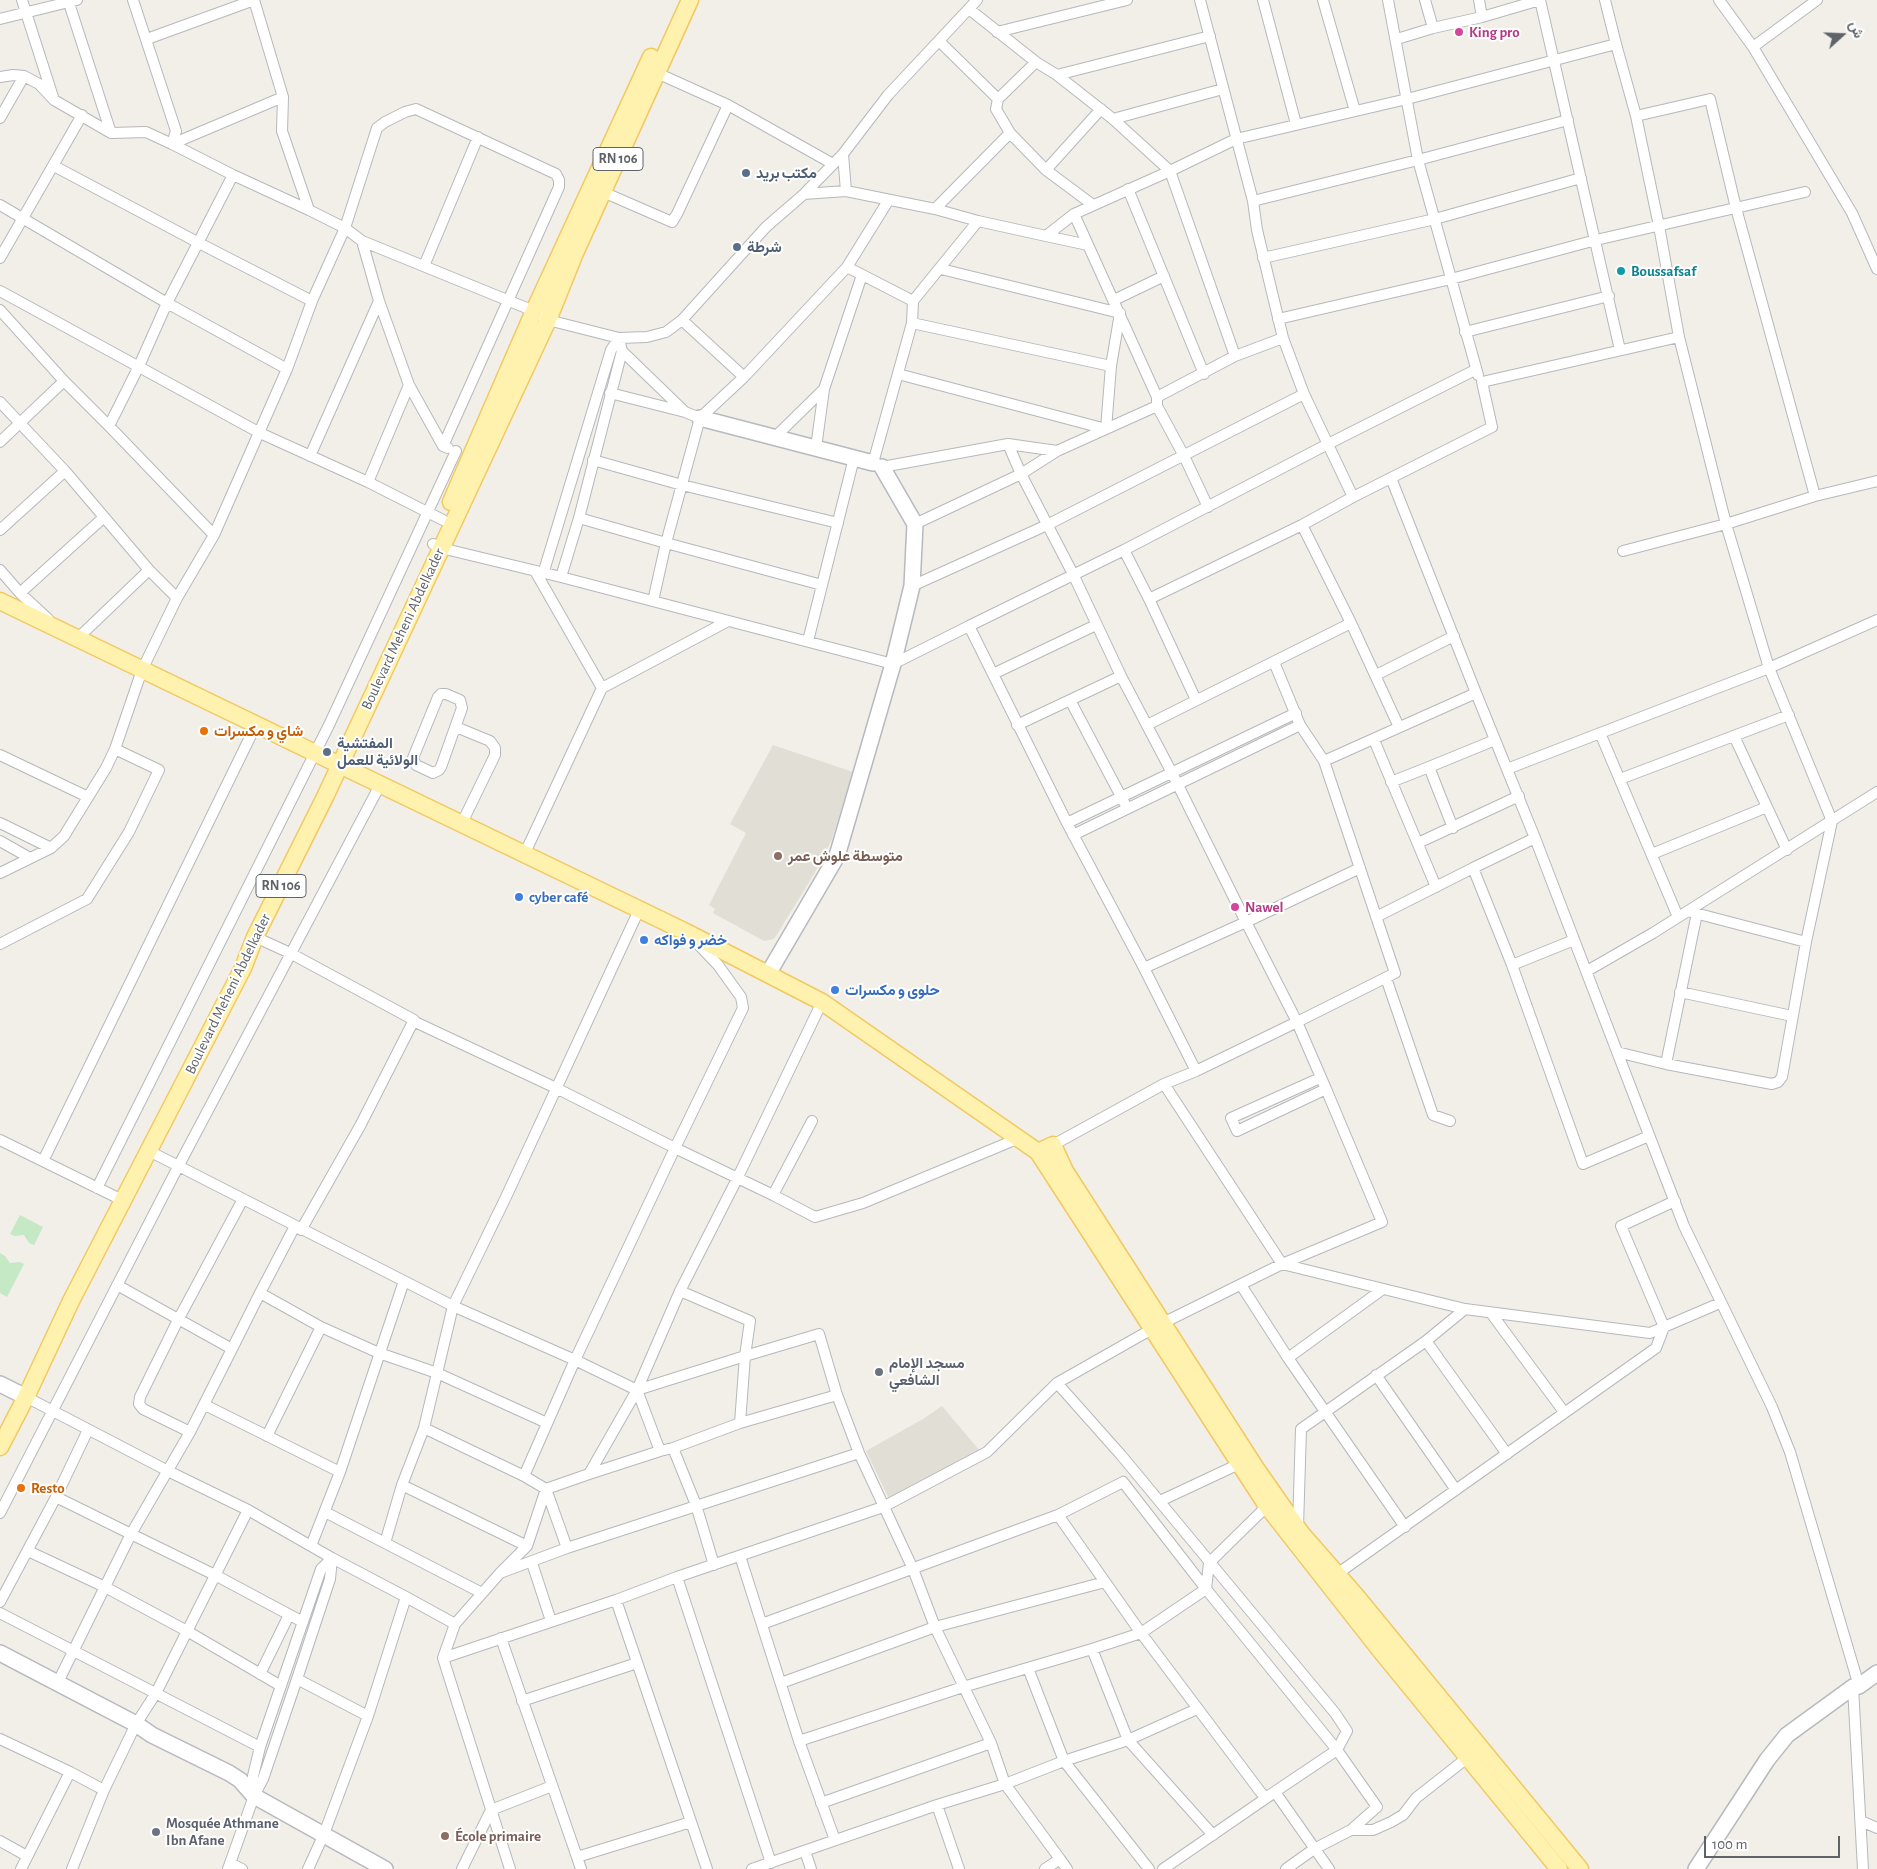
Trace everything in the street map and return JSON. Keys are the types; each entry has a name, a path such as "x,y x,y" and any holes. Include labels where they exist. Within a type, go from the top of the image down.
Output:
{"main road":[{"name":"RN 106","path":"541,316 678,0"},
{"name":"RN 106","path":"541,316 575,253 690,0"},
{"path":"437,546 463,455 541,316"},
{"name":"Boulevard Meheni Abdelkader","path":"0,1422 21,1394 71,1301 243,968 255,937 437,546 541,316"},
{"path":"0,601 78,638 141,674"},
{"path":"0,614 141,674 312,757 356,774 686,932 768,974 822,1002 1038,1152 1298,1528 1580,1869"},
{"name":"Boulevard Meheni Abdelkader","path":"0,1447 21,1394 116,1197 334,766"},
{"path":"1038,1152 1053,1145 1065,1171 1239,1464 1267,1506 1380,1650 1559,1869"}],"street":[{"path":"22,0 54,100"},
{"path":"134,0 176,131 172,144"},
{"path":"147,39 254,0 283,97 282,131 308,210"},
{"path":"0,77 24,76 39,84 54,100 111,132 146,132 345,228 362,241 507,300 541,316 619,338 647,337 666,332 682,320 766,227 804,194 843,154 888,94 977,0"},
{"path":"997,32 1127,0"},
{"path":"1200,0 1253,201 1256,230 1282,338 1304,394 1353,497"},
{"path":"1263,0 1296,124"},
{"path":"1323,0 1355,111"},
{"path":"1149,599 1302,525 1353,497 1492,427 1482,382 1475,370 1418,160 1388,0"},
{"path":"1425,0 1433,28"},
{"path":"1479,0 1482,17"},
{"path":"1396,40 1433,28 1482,17 1540,0 1620,350"},
{"path":"1605,0 1636,116 1659,226 1679,337 1726,524 1769,668 1832,821 1806,942 1782,1078 1772,1084 1666,1064 1617,1052"},
{"path":"1719,0 1753,47 1852,213 1877,270"},
{"path":"1753,47 1817,0"},
{"path":"0,20 71,1 111,132"},
{"path":"969,9 1036,62 1057,75 1113,118 1170,171 1234,356"},
{"path":"1057,75 1210,36"},
{"path":"939,41 998,99"},
{"path":"1046,236 1074,214 1236,139 1407,99 1616,44"},
{"path":"1036,62 998,99 996,109 1010,133 1046,170 1093,206"},
{"path":"657,73 728,105 833,164"},
{"path":"0,118 24,76"},
{"path":"1113,118 1224,89"},
{"path":"172,144 283,97"},
{"path":"1636,116 1710,98 1736,208 1815,496"},
{"path":"603,192 672,222 728,105"},
{"path":"0,873 51,848 64,836 115,749 141,674 177,598 214,535 287,370 312,301 345,228 377,128 405,112 416,109 556,174 559,180 559,187 443,446"},
{"path":"1046,170 1101,109"},
{"path":"0,258 82,115"},
{"path":"1253,201 1568,120"},
{"path":"935,209 1010,133"},
{"path":"424,266 478,137"},
{"path":"843,154 846,191"},
{"path":"54,166 312,301"},
{"path":"109,426 139,366 167,303 233,175"},
{"path":"1263,258 1435,219 1581,178"},
{"path":"1128,189 1204,374"},
{"path":"804,194 846,191 935,209 978,221 1088,245"},
{"path":"1278,319 1451,279 1596,240 1805,192"},
{"path":"653,601 666,543 700,418 744,377 847,267 888,201"},
{"path":"0,205 24,217 167,303 287,370"},
{"path":"1074,214 1114,300 1157,402 1208,507"},
{"path":"768,974 837,856 893,664 912,586 915,524 877,465 912,323 913,301 941,269 978,221"},
{"path":"97,1188 312,757 427,512 463,455 443,446 409,385 379,302 362,241"},
{"path":"847,267 913,301"},
{"path":"941,269 1120,314"},
{"path":"816,448 824,389 862,275"},
{"path":"1114,300 1164,276"},
{"path":"0,290 260,433 368,482 443,520"},
{"path":"1465,332 1609,296"},
{"path":"310,456 379,302"},
{"path":"0,310 64,381 214,535"},
{"path":"1106,429 1111,366 1120,314"},
{"path":"682,320 744,377"},
{"path":"912,323 1111,366"},
{"path":"1482,382 1679,337"},
{"path":"561,577 579,518 592,460 622,351 619,338"},
{"path":"602,688 539,572 611,350 619,338"},
{"path":"915,524 1021,474 1056,451 1106,429 1157,402 1234,356 1282,338"},
{"path":"622,351 685,412"},
{"path":"437,546 893,664 1124,550 1475,370"},
{"path":"898,374 1106,429"},
{"path":"0,442 64,381"},
{"path":"368,482 409,385"},
{"path":"774,438 824,389"},
{"path":"610,393 877,465 1008,444 1056,451"},
{"path":"912,586 1047,525 1304,394"},
{"path":"0,402 65,471 103,518 177,598"},
{"path":"443,1658 883,1507 987,1452 1056,1383 1158,1326 1282,1264 1382,1222 1297,1022 1121,676 1073,574 1021,474 1008,444"},
{"path":"808,641 854,458"},
{"path":"592,460 682,485 838,522"},
{"path":"0,530 65,471"},
{"path":"1391,478 1535,838 1684,1226 1772,1407 1790,1452 1856,1686 1863,1869"},
{"path":"1623,551 1726,524 1815,496 1877,481"},
{"path":"20,593 103,518"},
{"path":"579,518 822,585"},
{"path":"1302,525 1376,675 1399,727"},
{"path":"1124,550 1196,700"},
{"path":"0,570 20,593 60,630"},
{"path":"78,638 150,570"},
{"path":"1506,768 1600,734 1769,668 1877,620"},
{"path":"524,854 602,688 728,621"},
{"path":"1146,725 1351,623"},
{"path":"993,674 1096,625"},
{"path":"969,626 1073,835 1196,1071"},
{"path":"1376,675 1454,636"},
{"path":"1053,1145 1164,1084 1196,1071 1395,973 1324,761 1300,725 1274,662"},
{"path":"1017,725 1121,676"},
{"path":"1324,761 1476,693"},
{"path":"441,694 446,694 460,700 462,703 456,726 439,770 433,773 414,762 414,753 441,694"},
{"path":"1070,700 1128,809"},
{"path":"1067,823 1296,713"},
{"path":"1620,779 1789,715"},
{"path":"1073,835 1300,725"},
{"path":"456,726 490,741 495,748 495,756 462,825"},
{"path":"43,1161 254,729"},
{"path":"1600,734 1652,854 1688,914 1680,992 1666,1064"},
{"path":"1734,736 1787,850"},
{"path":"1374,740 1436,887"},
{"path":"1391,782 1495,740"},
{"path":"0,944 87,899 129,832 159,770 115,749"},
{"path":"0,755 88,797"},
{"path":"1429,767 1453,828"},
{"path":"0,1513 179,1165 380,786"},
{"path":"1587,971 1688,914 1877,792"},
{"path":"1418,843 1518,796"},
{"path":"1652,854 1767,807"},
{"path":"0,823 51,848"},
{"path":"1376,917 1535,838"},
{"path":"0,841 30,858"},
{"path":"1144,968 1360,868"},
{"path":"1473,868 1512,965 1583,1164 1649,1136"},
{"path":"385,1543 402,1486 424,1428 453,1306 506,1197 639,910"},
{"path":"1688,914 1806,942"},
{"path":"524,1476 575,1360 742,1008 740,997 718,965 686,932"},
{"path":"255,937 290,953 413,1021 556,1088 815,1217 863,1202 1018,1139"},
{"path":"1512,965 1574,940"},
{"path":"1386,978 1433,1115 1450,1121"},
{"path":"1680,992 1792,1016"},
{"path":"589,1474 637,1390 680,1291 737,1179 822,1002"},
{"path":"57,1684 131,1534 190,1432 260,1294 360,1126 413,1021"},
{"path":"1320,1078 1231,1118 1236,1131 1326,1089"},
{"path":"1164,1084 1282,1264 1465,1309 1650,1333 1720,1302"},
{"path":"773,1195 812,1121"},
{"path":"0,1140 116,1197"},
{"path":"150,1151 453,1306 575,1360 637,1390 819,1334 837,1395 859,1453 913,1569 935,1627 990,1744 1005,1784 1067,1869"},
{"path":"190,1432 143,1409 139,1404 140,1397 178,1320 243,1199"},
{"path":"1337,1574 1656,1348 1664,1327 1621,1226 1675,1202"},
{"path":"311,1546 340,1472 404,1281"},
{"path":"117,1285 232,1349"},
{"path":"1241,1285 1288,1358 1404,1526"},
{"path":"1288,1358 1383,1289"},
{"path":"680,1291 750,1321 745,1356 740,1423"},
{"path":"260,1294 321,1327 379,1354 437,1373 547,1423"},
{"path":"1298,1528 1301,1429 1426,1340 1465,1309"},
{"path":"1491,1313 1564,1412"},
{"path":"267,1436 321,1327"},
{"path":"1426,1340 1507,1454"},
{"path":"1376,1375 1456,1490"},
{"path":"1056,1383 1160,1501 1335,1713 1347,1731 1337,1750 1163,1869"},
{"path":"0,1384 248,1510 332,1558 455,1624"},
{"path":"637,1390 660,1451"},
{"path":"546,1489 673,1448 740,1423 837,1395"},
{"path":"205,1404 340,1472"},
{"path":"424,1428 524,1476 546,1489 567,1548"},
{"path":"0,1602 56,1497 88,1430"},
{"path":"673,1448 696,1505 714,1565"},
{"path":"500,1573 567,1548 859,1453"},
{"path":"1160,1501 1239,1464"},
{"path":"762,1624 1058,1515 1137,1474"},
{"path":"1123,1482 1206,1589 1337,1750 1377,1807 1351,1830 1314,1849 1286,1869"},
{"path":"402,1486 527,1546"},
{"path":"510,1869 443,1658 455,1624 500,1573 527,1546 546,1489"},
{"path":"56,1497 215,1575 302,1622"},
{"path":"1206,1589 1209,1562 1267,1506"},
{"path":"72,1869 104,1790 136,1724 156,1693 248,1510"},
{"path":"325,1512 482,1593"},
{"path":"1058,1515 1197,1709 1262,1794 1267,1797 1275,1792"},
{"path":"28,1551 105,1587 187,1631 281,1686"},
{"path":"740,1556 799,1742 835,1840"},
{"path":"254,1796 252,1776 260,1747 321,1569 332,1558"},
{"path":"242,1869 229,1866 254,1796 263,1779 297,1679 330,1579 332,1558"},
{"path":"532,1562 551,1621"},
{"path":"677,1577 771,1862"},
{"path":"780,1683 935,1627 1105,1582"},
{"path":"799,1742 963,1687 1092,1649 1141,1632 1206,1589"},
{"path":"308,1869 324,1834 368,1716 406,1597"},
{"path":"616,1600 707,1869"},
{"path":"0,1614 260,1747"},
{"path":"260,1674 289,1615"},
{"path":"500,1638 581,1869"},
{"path":"1092,1649 1128,1740 1213,1835"},
{"path":"0,1653 136,1724 152,1735 229,1773 240,1780 254,1796 385,1869"},
{"path":"522,1701 637,1663"},
{"path":"1028,1668 1064,1761 1149,1869"},
{"path":"1696,1869 1767,1760 1787,1735 1877,1673"},
{"path":"297,1679 368,1716"},
{"path":"752,1869 937,1805 1005,1784 1064,1761 1128,1740 1197,1709"},
{"path":"0,1739 104,1790"},
{"path":"821,1803 990,1744"},
{"path":"1351,1830 1373,1830 1392,1822 1403,1815 1416,1798 1467,1758"},
{"path":"21,1869 70,1772"},
{"path":"462,1869 491,1810 552,1786"},
{"path":"1275,1792 1329,1869"},
{"path":"937,1805 958,1869"},
{"path":"1861,1821 1877,1828"},
{"path":"577,1857 691,1822"},
{"path":"0,1841 27,1856"},
{"path":"805,1851 811,1869"},
{"path":"1045,1869 1060,1859"}],"shaded area":[{"name":"متوسطة علوش عمر","path":"773,745 853,772 832,839 814,874 776,936 773,939 764,941 713,913 715,909 709,905 746,833 730,824"},
{"path":"942,1406 980,1451 892,1505 866,1451 923,1419"}],"green space":[{"path":"20,1215 43,1227 34,1245 29,1243 24,1235 14,1236 10,1234"},
{"path":"0,1253 10,1263 20,1262 24,1264 7,1297 0,1293"}],"place":[{"name":"King pro","path":"1459,32"},
{"name":"مكتب بريد","path":"746,173"},
{"name":"شرطة","path":"737,247"},
{"name":"Boussafsaf","path":"1621,271"},
{"name":"شاي و مكسرات","path":"204,731"},
{"name":"المفتشية الولائية للعمل","path":"327,752"},
{"name":"متوسطة علوش عمر","path":"778,856"},
{"name":"cyber café","path":"519,897"},
{"name":"Nawel","path":"1235,907"},
{"name":"خضر و فواكه","path":"644,940"},
{"name":"حلوى و مكسرات","path":"835,990"},
{"name":"مسجد الإمام الشافعي","path":"879,1372"},
{"name":"Resto","path":"21,1488"},
{"name":"Mosquée Athmane Ibn Afane","path":"156,1832"},
{"name":"École primaire","path":"445,1836"}]}
